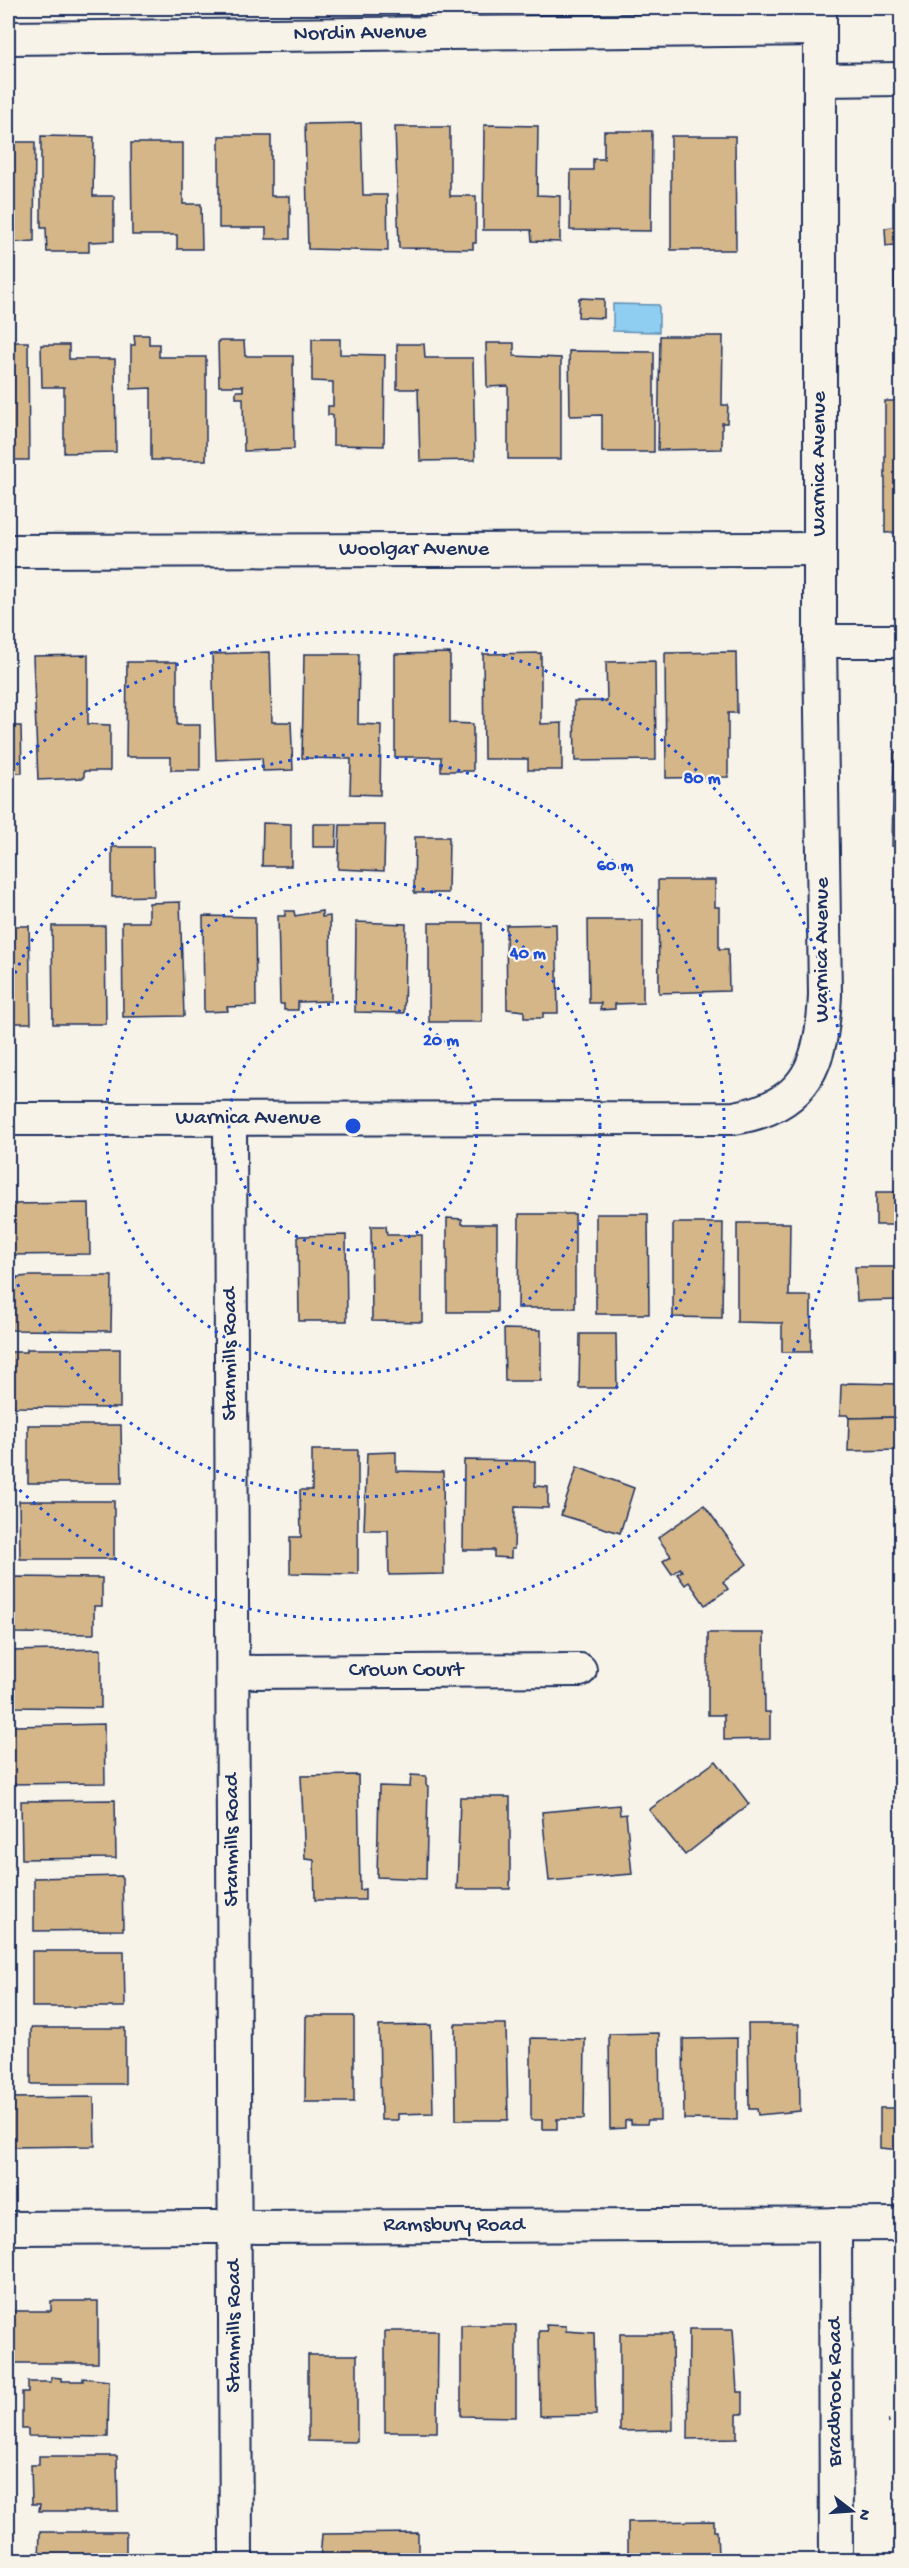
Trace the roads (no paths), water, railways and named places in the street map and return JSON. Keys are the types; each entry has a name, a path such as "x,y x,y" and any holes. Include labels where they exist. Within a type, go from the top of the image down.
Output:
{"street":[{"name":"Nordin Avenue","path":"8,38 820,18"},
{"name":"Warnica Avenue","path":"8,1119 734,1118 758,1113 781,1102 794,1091 810,1071 820,1048 824,1031 825,995 820,641 820,18"},
{"path":"820,80 902,79"},
{"name":"Woolgar Avenue","path":"8,551 820,549"},
{"path":"820,641 902,641"},
{"name":"Stanmills Road","path":"230,1119 236,2560"},
{"name":"Crown Court","path":"233,1672 580,1670"},
{"name":"Bradbrook Road","path":"836,2224 836,2560"},
{"name":"Ramsbury Road","path":"8,2228 902,2224"}],"water":[{"path":"613,304 659,305 659,332 613,331"}]}
